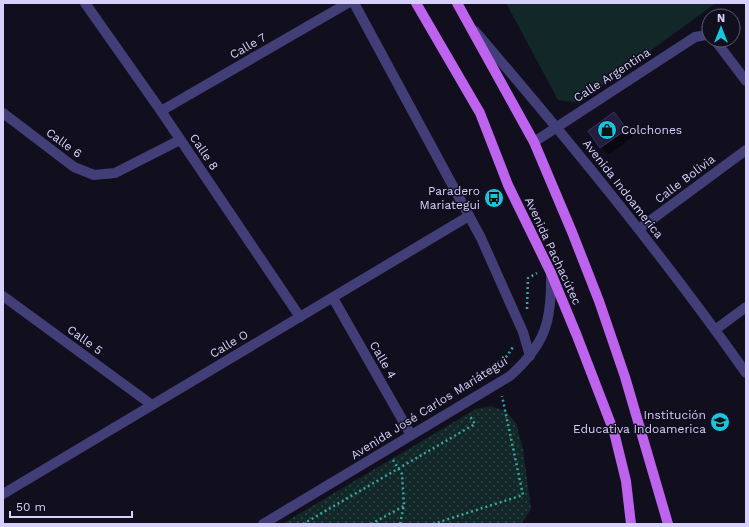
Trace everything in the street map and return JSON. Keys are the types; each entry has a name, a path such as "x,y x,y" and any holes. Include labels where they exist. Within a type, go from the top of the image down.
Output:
{"main road":[{"name":"Avenida Pachacútec","path":"417,3 480,113 508,184 551,273 577,336 614,432 626,481 631,524"},
{"name":"Avenida Pachacútec","path":"457,3 472,27 534,142 572,232 599,301 625,377 668,524"}],"street":[{"name":"Calle 8","path":"85,3 161,111 300,317"},
{"name":"Calle 7","path":"161,111 348,3"},
{"path":"354,3 481,238 504,286 523,332 530,356"},
{"name":"Avenida Indoamerica","path":"472,27 557,127 639,229 746,373"},
{"name":"Calle Argentina","path":"534,142 695,37 701,37"},
{"path":"719,48 746,81"},
{"name":"Calle 6","path":"3,113 74,167 94,175 115,173 180,140"},
{"name":"Calle Bolivia","path":"639,229 746,150"},
{"name":"Calle O","path":"3,494 469,216"},
{"name":"Avenida José Carlos Mariátegui","path":"263,524 510,376 530,356 543,333 549,315 551,273"},
{"name":"Calle 5","path":"3,296 152,405"},
{"name":"Calle 4","path":"333,298 411,435"},
{"path":"715,330 746,307"}],"path":[{"path":"432,524 523,495 500,382"},
{"path":"387,449 402,474 404,505 400,524"},
{"path":"371,524 404,505"}],"green space":[{"path":"506,3 716,3 709,8 701,8 701,14 579,103 558,100"},
{"path":"490,406 506,411 516,423 523,449 531,509 520,524 282,524 476,409"}],"building":[{"name":"Colchones","path":"614,112 627,129 600,148 588,131"}],"place":[{"name":"Colchones","path":"607,130"},
{"name":"Paradero Mariategui","path":"494,198"},
{"name":"Institución Educativa Indoamerica","path":"720,422"}]}
